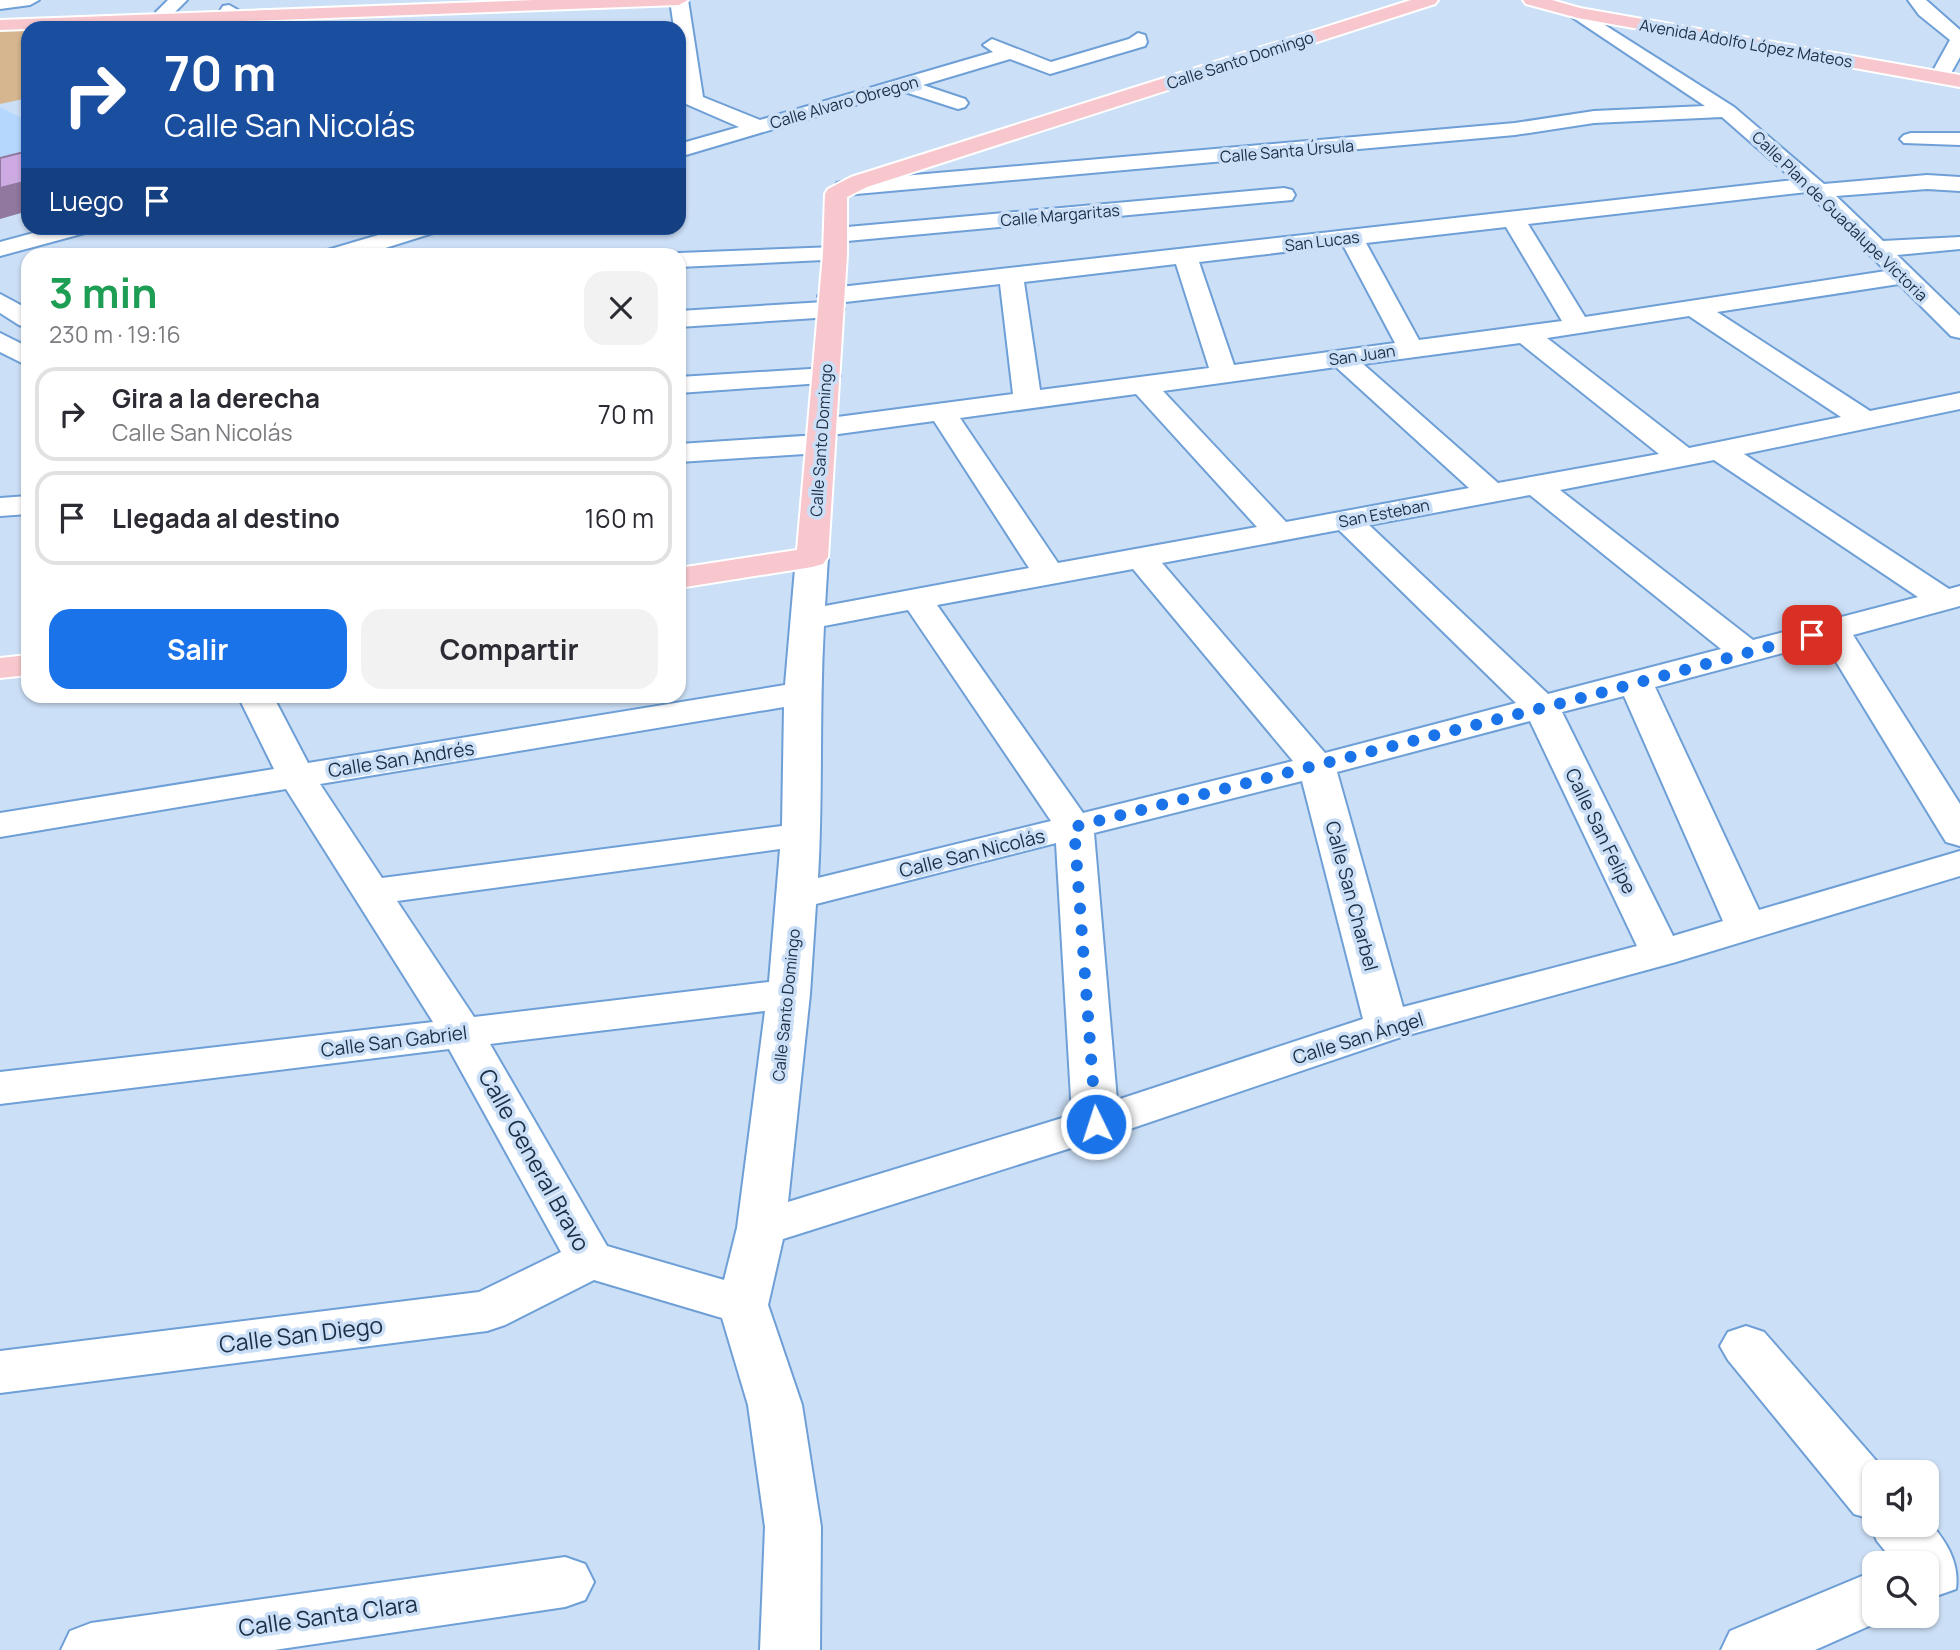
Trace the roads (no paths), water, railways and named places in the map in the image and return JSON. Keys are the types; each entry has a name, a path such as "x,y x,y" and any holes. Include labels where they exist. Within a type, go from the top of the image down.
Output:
{"main road":[{"path":"0,17 172,6 224,18 510,0"},
{"path":"128,21 679,0"},
{"name":"Calle Santo Domingo","path":"812,557 835,244 836,194 845,188 1429,0"},
{"name":"Avenida Adolfo López Mateos","path":"1532,0 1949,70 1960,81"},
{"path":"0,25 21,24"},
{"path":"686,577 812,557"},
{"path":"0,668 21,666"}],"street":[{"path":"0,4 30,0"},
{"path":"679,0 682,21"},
{"path":"1917,0 1960,39 1949,70"},
{"name":"Calle Plan de Guadalupe Victoria","path":"1594,10 1727,111 1815,188 1960,330"},
{"path":"1039,42 992,45 1050,68 1138,42 1138,39 1078,40"},
{"path":"686,50 693,100 758,127"},
{"name":"Calle Alvaro Obregon","path":"686,148 1010,53"},
{"path":"963,67 1000,78"},
{"path":"902,85 958,103"},
{"name":"Calle Santa Úrsula","path":"845,188 1515,129 1586,117 1727,111"},
{"path":"1911,139 1960,139"},
{"path":"1258,153 1310,242"},
{"name":"San Lucas","path":"686,318 831,303 1011,276 1513,219 1815,188 1910,182 1960,184"},
{"name":"Calle Margaritas","path":"686,259 1284,195"},
{"path":"1513,219 1578,326"},
{"path":"0,249 51,235"},
{"path":"359,248 402,235"},
{"path":"1351,237 1411,349"},
{"path":"1877,249 1954,243"},
{"path":"1185,256 1224,374"},
{"path":"1011,276 1028,400"},
{"name":"San Juan","path":"686,452 821,436 941,411 1525,334 1902,276"},
{"path":"0,302 21,316"},
{"path":"1695,309 1865,420"},
{"path":"0,339 21,332"},
{"path":"1525,334 1683,458"},
{"path":"0,339 21,354"},
{"path":"1341,358 1492,493"},
{"path":"686,385 826,376"},
{"path":"1143,385 1279,532"},
{"name":"San Esteban","path":"807,619 1683,458 1960,401"},
{"path":"941,411 1049,574"},
{"path":"1719,451 1952,598"},
{"path":"1534,484 1748,653"},
{"path":"0,507 21,506"},
{"path":"1347,521 1542,708"},
{"name":"Calle Santo Domingo","path":"743,1305 761,1228 789,994 801,835 802,693 812,557"},
{"path":"1142,558 1317,766"},
{"name":"Calle San Nicolás","path":"797,896 1542,708 1952,598"},
{"path":"917,600 1074,827 1096,1124"},
{"path":"1833,630 1960,834"},
{"path":"1636,683 1747,928"},
{"name":"Calle San Andrés","path":"0,825 802,693"},
{"name":"Calle General Bravo","path":"259,703 296,776 462,1033 590,1260 743,1305"},
{"name":"Calle San Felipe","path":"1542,708 1661,953"},
{"name":"Calle San Charbel","path":"1317,766 1387,1026"},
{"path":"370,892 801,835"},
{"name":"Calle San Ángel","path":"761,1228 1096,1124 1387,1026 1661,953 1960,863"},
{"name":"Calle San Gabriel","path":"0,1088 789,994"},
{"name":"Calle San Diego","path":"0,1372 487,1311 590,1260"},
{"path":"743,1305 775,1405 793,1527 790,1650"},
{"path":"1746,1346 1862,1483"},
{"path":"1910,1537 1941,1569"},
{"name":"Calle Santa Clara","path":"91,1650 565,1582"},
{"path":"1751,1650 1862,1602"}]}
